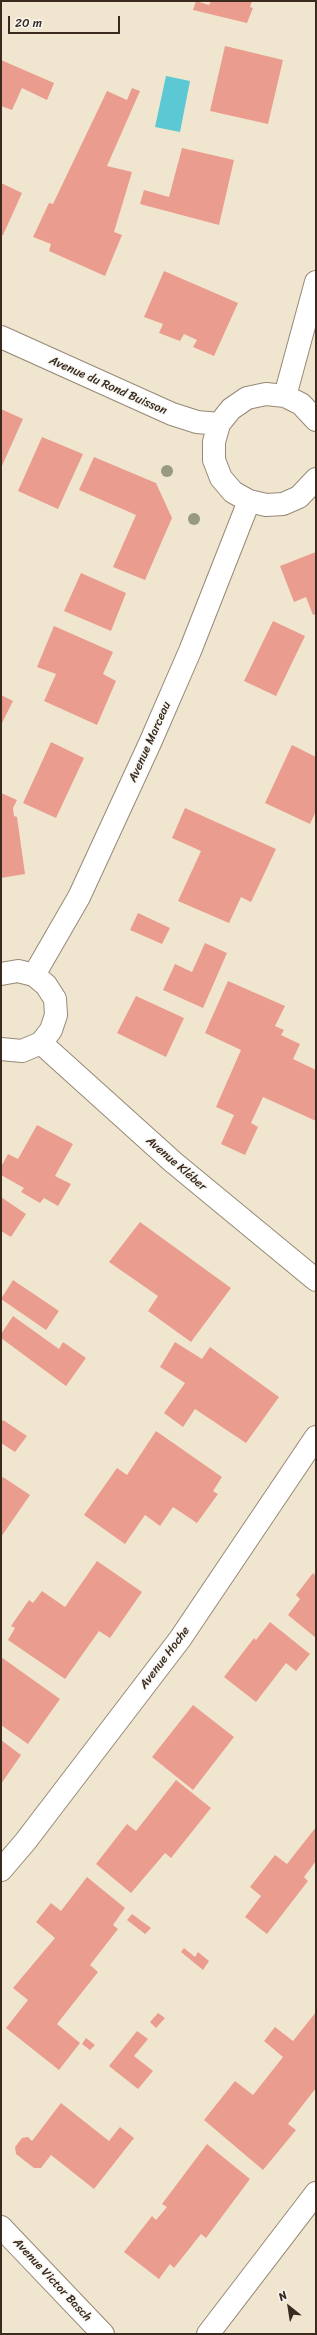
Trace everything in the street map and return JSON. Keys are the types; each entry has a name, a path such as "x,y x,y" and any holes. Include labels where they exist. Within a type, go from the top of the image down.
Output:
{"street":[{"path":"285,396 316,282"},
{"name":"Avenue du Rond Buisson","path":"1,337 172,414 198,422 219,424"},
{"path":"316,420 302,404 285,396 266,394 247,398 231,409 219,424 214,442 214,460 225,483 233,492 249,501 266,505 283,504 299,497 316,479"},
{"name":"Avenue Marceau","path":"34,975 79,897 150,743 190,651 249,501"},
{"path":"1,974 18,971 34,975 46,985 54,999 56,1015 51,1030 41,1043 22,1051 1,1049"},
{"name":"Avenue Kléber","path":"41,1043 173,1162 316,1280"},
{"name":"Avenue Hoche","path":"1,1870 25,1842 180,1639 316,1437"},
{"path":"208,2334 316,2194"},
{"name":"Avenue Victor Basch","path":"1,2227 103,2334"}],"water":[{"path":"166,76 190,81 180,132 155,127"}],"building":[{"path":"196,1 209,5 211,1 252,1 250,7 253,8 247,23 193,10"},
{"path":"225,46 283,60 268,124 210,111"},
{"path":"1,60 54,83 47,100 22,88 12,110 1,106"},
{"path":"132,88 140,91 107,166 132,172 114,232 122,235 105,276 49,251 51,244 33,237 49,203 53,204 107,91 127,100"},
{"path":"182,148 234,160 219,225 140,204 144,190 169,197"},
{"path":"1,183 22,193 3,235 1,235"},
{"path":"164,271 238,303 214,356 193,347 197,340 184,334 180,341 159,333 163,324 144,317"},
{"path":"1,409 23,419 1,468"},
{"path":"42,437 83,454 58,509 18,491"},
{"path":"94,457 156,483 172,518 145,580 113,567 136,515 79,490"},
{"path":"316,552 316,614 313,615 306,597 294,602 280,566"},
{"path":"81,573 126,593 111,631 64,611"},
{"path":"273,621 305,636 276,696 244,681"},
{"path":"54,626 113,652 103,674 116,681 97,725 44,701 56,674 37,667"},
{"path":"1,695 13,701 1,725"},
{"path":"51,742 84,758 56,818 23,803"},
{"path":"292,745 316,757 316,811 310,824 265,803"},
{"path":"1,793 17,800 13,808 14,816 17,817 25,874 1,878"},
{"path":"185,808 276,849 251,902 241,897 229,923 178,901 201,851 172,838"},
{"path":"138,913 170,928 162,944 130,930"},
{"path":"205,943 227,953 203,1008 163,990 175,964 192,972"},
{"path":"228,981 285,1006 275,1026 284,1030 281,1035 300,1044 293,1059 316,1070 316,1121 263,1097 251,1123 258,1127 245,1155 221,1144 234,1115 216,1107 241,1050 205,1033"},
{"path":"136,996 184,1018 166,1057 117,1033"},
{"path":"37,1125 73,1144 55,1176 71,1184 58,1206 44,1198 40,1203 21,1192 24,1188 1,1175 1,1167 8,1154 18,1159"},
{"path":"1,1197 26,1214 11,1237 1,1231"},
{"path":"140,1222 231,1288 191,1342 148,1311 158,1296 109,1262"},
{"path":"13,1280 59,1311 46,1330 1,1299"},
{"path":"13,1316 59,1349 63,1342 86,1358 66,1386 1,1338 1,1334"},
{"path":"175,1342 202,1359 210,1347 279,1397 246,1443 195,1409 183,1427 164,1413 185,1383 160,1367"},
{"path":"3,1420 27,1436 15,1452 1,1443 1,1422"},
{"path":"156,1431 222,1477 213,1491 218,1494 197,1523 173,1507 160,1526 145,1515 125,1544 84,1515 117,1468 127,1475"},
{"path":"3,1477 30,1495 1,1537 1,1480"},
{"path":"97,1561 142,1592 110,1638 99,1631 65,1679 8,1640 15,1628 11,1626 29,1600 33,1603 42,1591 65,1607"},
{"path":"313,1573 316,1576 316,1638 288,1615 300,1599 296,1595"},
{"path":"270,1622 310,1654 296,1671 286,1663 256,1702 224,1677 254,1638 256,1640"},
{"path":"1,1657 60,1699 28,1744 1,1725"},
{"path":"193,1705 234,1737 193,1790 152,1757"},
{"path":"1,1740 21,1755 1,1784"},
{"path":"176,1780 211,1808 171,1858 165,1853 131,1893 96,1864 127,1824 136,1831"},
{"path":"316,1827 316,1861 304,1877 308,1881 267,1934 245,1917 261,1896 250,1887 275,1855 287,1864"},
{"path":"87,1877 125,1908 113,1925 118,1929 90,1965 98,1972 57,2024 80,2043 59,2070 6,2028 28,2000 13,1988 55,1938 36,1922 51,1903 61,1911"},
{"path":"132,1914 151,1928 145,1934 127,1920"},
{"path":"184,1948 195,1957 198,1952 209,1961 203,1970 181,1952"},
{"path":"316,2012 316,2088 288,2124 296,2130 263,2170 204,2120 235,2081 253,2095 283,2057 264,2041 275,2027 293,2041"},
{"path":"158,2013 165,2018 156,2028 150,2022"},
{"path":"137,2031 148,2039 134,2056 153,2071 138,2089 109,2066"},
{"path":"86,2038 95,2045 90,2050 82,2044"},
{"path":"61,2103 109,2141 120,2127 134,2138 94,2189 51,2155 41,2168 34,2168 16,2154 15,2147 22,2138 28,2137 32,2141"},
{"path":"207,2144 250,2179 206,2238 201,2234 174,2268 170,2264 159,2279 124,2252 152,2216 156,2220 167,2207 162,2204"}]}
